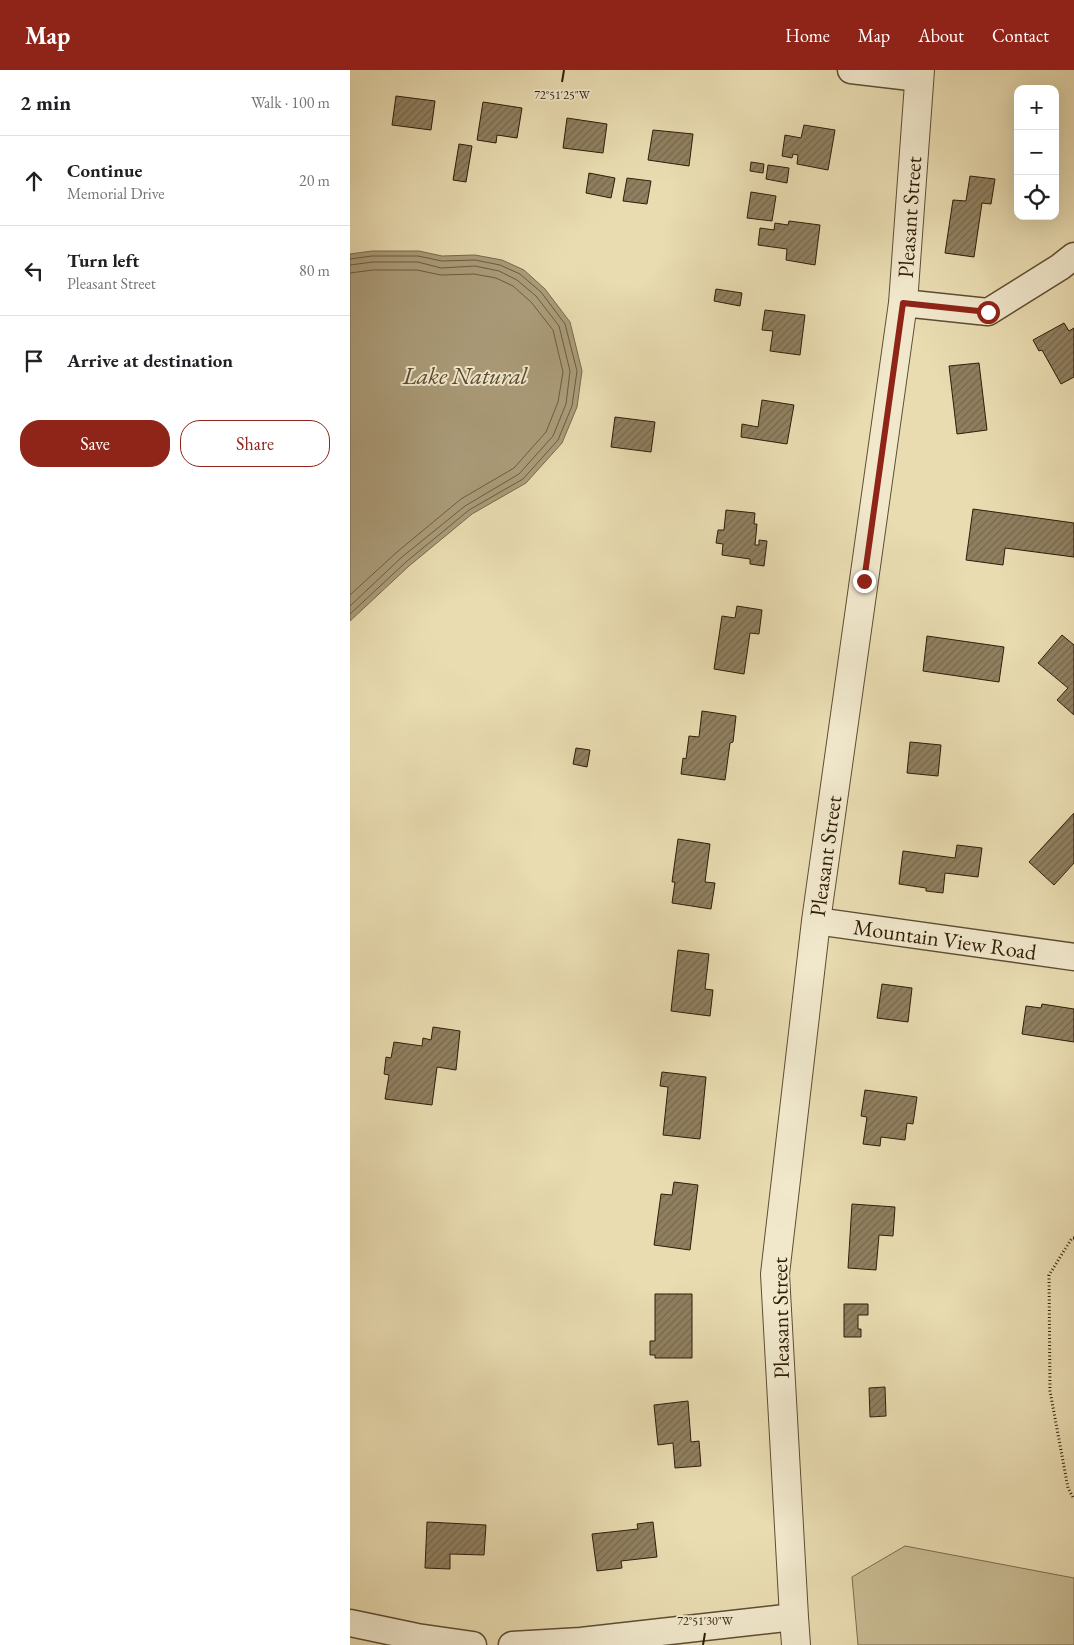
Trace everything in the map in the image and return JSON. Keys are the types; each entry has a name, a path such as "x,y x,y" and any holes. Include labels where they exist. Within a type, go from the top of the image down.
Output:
{"street":[{"path":"852,70 920,74"},
{"name":"Pleasant Street","path":"796,1645 775,1274 816,921 903,303 920,74"},
{"path":"903,303 988,312 1060,267 1074,256"},
{"name":"Mountain View Road","path":"816,921 1074,957"},
{"path":"512,1645 581,1641 794,1617"},
{"path":"350,1623 417,1637 473,1645"}],"path":[{"path":"1074,1238 1072,1238 1049,1276 1050,1390 1068,1488 1074,1499"}],"shaded area":[{"path":"905,1546 1074,1578 1074,1645 858,1645 852,1577"}],"water":[{"name":"Lake Natural","path":"372,251 419,251 442,256 475,255 502,260 524,270 545,289 570,322 582,371 577,407 562,443 526,483 472,514 409,566 350,621 350,254"}],"building":[{"path":"396,96 435,101 431,130 392,125"},
{"path":"483,102 522,108 517,138 497,135 496,143 477,140"},
{"path":"567,118 607,124 603,153 563,148"},
{"path":"804,125 835,130 828,170 797,164 798,155 793,154 792,158 782,156 785,135 801,138"},
{"path":"653,130 693,134 689,166 648,160"},
{"path":"459,144 472,146 466,182 453,180"},
{"path":"751,162 764,164 763,173 750,171"},
{"path":"768,165 789,168 787,183 766,179"},
{"path":"589,173 615,178 611,198 586,193"},
{"path":"970,176 995,179 991,204 982,203 974,257 945,253 953,200 966,201"},
{"path":"627,178 651,181 647,204 623,201"},
{"path":"751,192 776,196 772,221 747,218"},
{"path":"789,221 820,225 815,265 786,260 787,249 758,245 760,228 774,230 775,223 788,225"},
{"path":"716,289 742,293 740,306 714,301"},
{"path":"765,310 805,315 800,355 770,351 773,331 762,330"},
{"path":"1064,323 1069,331 1074,328 1074,377 1061,384 1042,350 1039,351 1033,340"},
{"path":"979,363 987,430 957,434 949,366"},
{"path":"762,400 794,405 787,444 741,437 742,424 758,427"},
{"path":"615,417 655,422 651,452 611,447"},
{"path":"973,509 1074,523 1074,557 1005,548 1003,565 966,560"},
{"path":"726,510 755,513 754,524 757,524 755,545 759,545 759,540 767,541 764,566 750,564 750,559 722,555 723,544 716,543 718,530 724,530"},
{"path":"737,606 762,610 759,634 750,633 744,674 714,669 722,616 735,618"},
{"path":"1062,635 1074,645 1074,715 1057,700 1068,688 1038,663"},
{"path":"927,636 1004,647 999,682 923,671"},
{"path":"702,711 736,716 725,780 681,774 683,758 686,759 689,736 699,737"},
{"path":"910,742 941,745 938,776 907,773"},
{"path":"576,748 590,750 587,767 573,764"},
{"path":"1074,813 1074,863 1054,885 1029,862"},
{"path":"678,839 710,844 705,882 715,883 711,909 672,903 675,882 672,882"},
{"path":"957,845 982,848 978,877 945,873 943,893 899,884 903,851 955,858"},
{"path":"678,950 709,954 705,989 713,990 710,1016 671,1011"},
{"path":"882,984 912,988 908,1022 877,1018"},
{"path":"1042,1004 1074,1009 1074,1042 1022,1034 1026,1006 1041,1008"},
{"path":"433,1027 460,1031 456,1070 437,1067 432,1105 385,1099 389,1075 384,1074 386,1057 391,1058 394,1042 422,1046 423,1038 431,1040"},
{"path":"662,1072 706,1077 700,1139 663,1135 668,1087 660,1086"},
{"path":"865,1090 917,1097 913,1124 907,1123 905,1140 881,1137 880,1146 863,1144 867,1117 861,1116"},
{"path":"674,1182 698,1185 690,1250 654,1245 661,1194 672,1195"},
{"path":"852,1204 895,1207 893,1236 879,1235 876,1270 848,1268"},
{"path":"655,1294 692,1294 692,1358 655,1358 655,1355 650,1355 650,1341 655,1341"},
{"path":"844,1304 868,1304 868,1315 858,1315 858,1329 861,1329 861,1337 844,1337"},
{"path":"885,1387 886,1416 870,1417 869,1388"},
{"path":"688,1401 691,1442 699,1441 701,1466 675,1468 673,1443 658,1445 654,1405"},
{"path":"427,1522 486,1525 484,1555 450,1554 450,1569 425,1568"},
{"path":"653,1522 657,1557 621,1561 622,1568 597,1571 592,1534 638,1529 637,1524"}],"route":[{"path":"864,581 903,303 988,312"}]}
